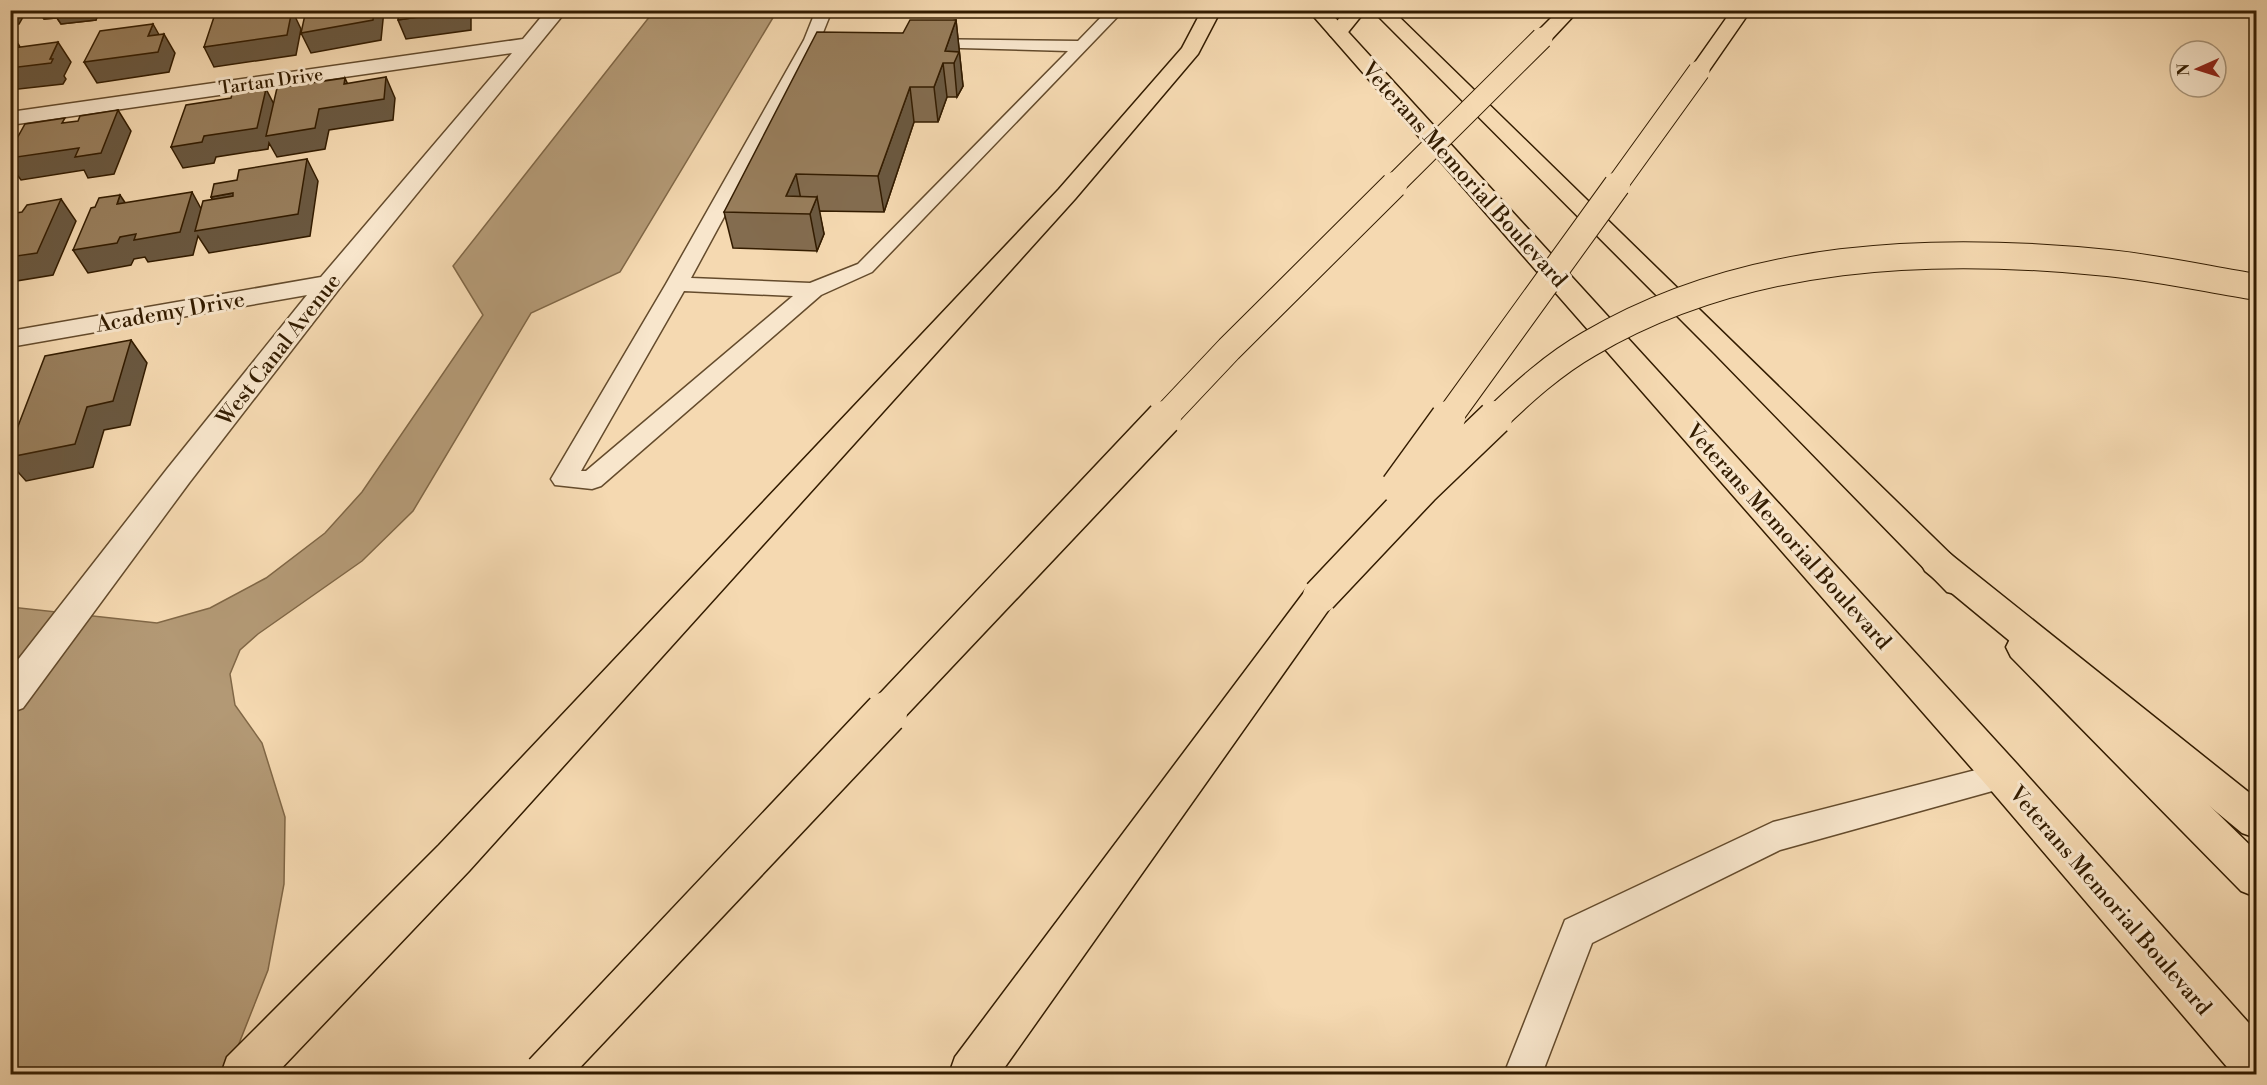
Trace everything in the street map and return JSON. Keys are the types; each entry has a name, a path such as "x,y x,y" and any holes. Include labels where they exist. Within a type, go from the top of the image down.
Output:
{"main road":[{"path":"244,1074 454,858 1067,194 1191,50 1212,10"},
{"path":"1381,10 2256,878"},
{"path":"545,1074 1229,349 1569,10"},
{"path":"972,1074 1742,10"},
{"name":"Veterans Memorial Boulevard","path":"1337,18 2256,1065"},
{"path":"1320,596 1431,477 1529,387 1589,344 1648,313 1713,289 1781,271 1870,258 1986,255 2110,263 2256,287"},
{"path":"1937,562 2256,821"}],"street":[{"name":"West Canal Avenue","path":"10,698 178,476 330,283 558,10"},
{"name":"Tartan Drive","path":"10,119 531,44"},
{"name":"Academy Drive","path":"10,339 330,283"}],"lane":[{"path":"824,10 812,40 564,479 592,480 813,290 865,268 1117,10"},
{"path":"812,40 847,40"},
{"path":"906,42 1081,46"},
{"path":"676,284 813,290"},
{"path":"1523,1074 1578,932 1773,837 2003,776"}],"shaded area":[{"path":"654,11 777,11 620,272 531,313 413,511 362,561 258,634 240,650 230,674 235,705 262,743 285,817 284,884 268,970 227,1074 11,1074 11,607 157,623 210,608 266,578 325,533 362,492 483,315 453,266"}],"building":[{"path":"253,10 252,15 269,13 269,10 292,10 287,35 204,47 215,14"},
{"path":"306,10 374,10 373,20 301,33"},
{"path":"399,10 464,10 464,11 398,20"},
{"path":"910,20 956,20 945,51 959,52 954,63 943,63 934,87 910,87 878,176 796,174 786,196 817,197 810,214 724,212 817,32 903,33"},
{"path":"153,24 148,36 164,34 158,52 84,62 100,31"},
{"path":"17,42 13,48 58,42 50,59 53,59 51,63 10,68 10,43"},
{"path":"386,77 384,99 319,109 315,128 266,136 277,88 345,78 344,84"},
{"path":"266,89 257,128 204,136 202,142 171,147 186,105 231,98 232,94"},
{"path":"118,110 101,153 75,157 79,148 10,158 10,151 25,124 65,118 62,123 78,121 80,116"},
{"path":"307,159 298,214 195,231 203,201 233,196 233,193 211,197 214,184 237,180 239,170"},
{"path":"192,192 180,232 134,240 136,234 120,237 117,243 73,250 91,208 95,207 99,198 120,195 117,204"},
{"path":"61,199 37,253 10,257 10,214 22,212 27,205"},
{"path":"131,340 113,401 87,407 75,444 10,457 10,447 45,356"}]}
